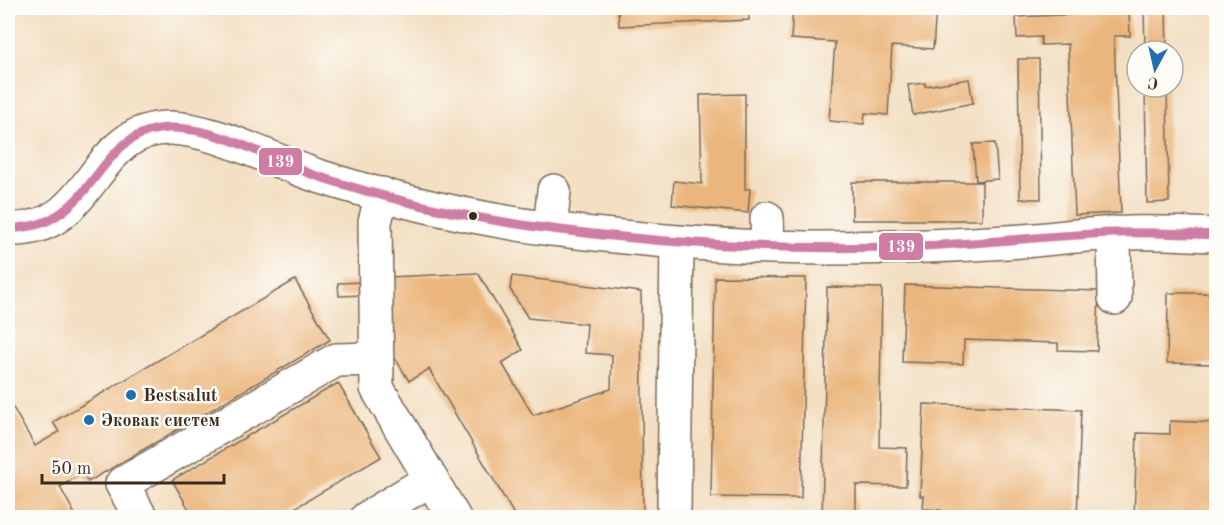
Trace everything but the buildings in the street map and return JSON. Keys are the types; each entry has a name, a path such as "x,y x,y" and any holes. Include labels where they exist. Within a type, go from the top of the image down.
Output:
{"street":[{"path":"8,229 39,227 59,217 118,147 136,133 173,128 204,134 317,175 382,194 443,210 550,229 677,242 767,232 1008,242 1114,233 1216,235"},
{"path":"550,229 554,191"},
{"path":"382,194 375,222 377,388 454,518"},
{"path":"1114,233 1115,298"},
{"path":"674,510 677,242"},
{"path":"141,518 122,484 336,360 376,359"},
{"path":"367,518 431,479"}],"transit line":[{"name":"139","path":"8,229 39,224 56,216 84,191 120,148 151,130 173,128 228,139 317,176 404,201 492,220 597,235 689,243 827,248 943,245 1115,233 1216,235"}],"place":[{"name":"Bestsalut","path":"131,395"},
{"name":"Эковак систем","path":"89,420"}]}
